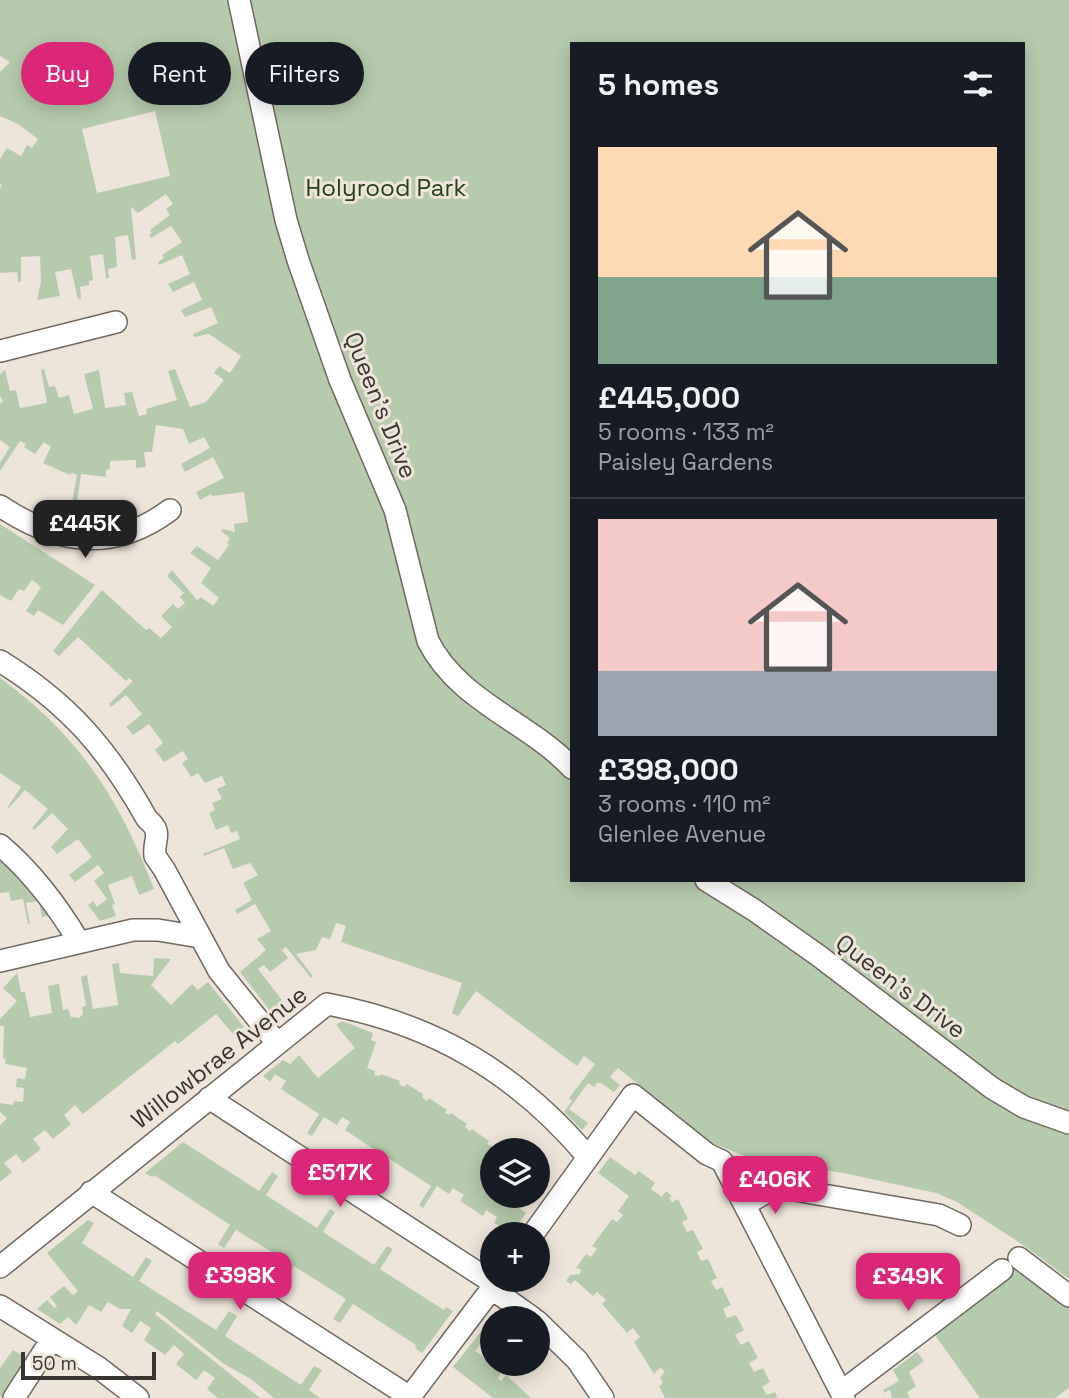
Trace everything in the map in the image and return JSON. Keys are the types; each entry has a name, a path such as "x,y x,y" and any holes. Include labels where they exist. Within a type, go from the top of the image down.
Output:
{"street":[{"name":"Queen's Drive","path":"239,0 286,220 340,380 395,510 428,641 439,661 457,680 480,700 538,738 570,766"},
{"path":"0,351 116,322"},
{"path":"0,506 48,533 84,539 125,534 170,510"},
{"path":"0,661 57,700 112,761 147,819 155,825 155,856 219,971 277,1043"},
{"path":"0,845 42,886 79,942"},
{"name":"Queen's Drive","path":"708,882 754,910 819,956 992,1088 1024,1107 1069,1123"},
{"path":"0,961 133,930 158,930 200,937"},
{"name":"Willowbrae Avenue","path":"0,1267 327,1004 398,1022 456,1047 505,1078 551,1116 588,1157"},
{"path":"542,1222 633,1095 707,1154 722,1161 843,1395 1010,1264 1069,1296"},
{"path":"209,1097 480,1274"},
{"path":"746,1204 772,1189 783,1188 939,1215 960,1224"},
{"path":"91,1192 410,1397 489,1292"},
{"path":"504,1292 520,1306"},
{"path":"0,1306 99,1368 138,1398"},
{"path":"550,1334 577,1360 603,1398"},
{"path":"14,1398 52,1339"}],"green space":[{"name":"Holyrood Park","path":"0,0 1069,0 1069,1279 957,1202 936,1193 843,1173 750,1158 712,1143 618,1068 610,1077 620,1085 614,1092 601,1083 594,1087 588,1083 569,1109 588,1123 582,1130 564,1112 572,1101 569,1098 595,1064 584,1056 577,1066 476,991 458,1016 452,1013 462,983 341,942 346,926 336,923 330,939 322,937 316,950 296,954 313,976 311,978 286,947 282,950 288,958 270,972 264,965 258,969 282,1000 279,1002 285,1010 275,1014 271,1012 240,972 266,950 257,939 271,931 255,904 237,914 235,910 252,900 243,883 258,875 250,863 233,869 224,848 204,856 203,854 240,839 237,831 231,833 228,825 216,830 209,813 215,810 212,803 222,799 217,789 226,785 222,776 205,783 198,773 191,777 182,763 188,759 183,751 164,762 155,750 163,743 149,724 133,735 126,727 142,714 126,695 111,707 109,704 133,681 129,678 126,681 78,637 59,656 53,651 102,590 146,630 149,628 161,638 172,627 161,616 173,604 178,609 185,603 180,597 184,593 167,576 172,570 197,600 201,597 213,606 219,598 201,583 211,568 190,553 197,546 218,560 229,545 227,543 230,538 222,529 235,532 234,524 248,522 244,492 211,494 200,500 196,492 224,478 213,457 185,472 181,464 210,448 204,437 189,444 183,429 156,425 152,452 144,452 146,467 136,468 136,460 110,461 106,477 81,474 76,509 71,508 77,475 70,475 43,463 51,447 44,442 35,454 20,441 0,471 0,463 10,447 0,440 0,404 3,401 0,396 0,374 5,370 10,391 16,390 20,408 47,403 41,370 44,369 49,387 55,386 59,398 69,395 74,414 93,409 84,374 99,370 105,408 126,405 124,393 132,392 139,416 147,414 146,409 177,400 168,371 175,369 190,407 206,402 224,380 214,373 219,366 230,373 241,356 209,334 194,337 193,334 218,323 211,307 185,317 181,310 202,300 194,282 173,292 168,284 190,274 182,255 159,265 158,262 164,258 162,255 182,242 171,226 151,238 149,235 152,233 150,230 170,215 166,209 173,204 166,194 138,213 131,207 136,259 132,260 128,235 115,237 117,267 108,269 109,278 106,278 103,254 90,256 93,280 89,281 89,285 80,287 81,299 78,299 71,269 55,272 60,296 37,300 41,281 40,256 21,257 21,282 18,282 17,272 0,273 0,159 7,148 21,156 27,145 32,148 38,139 18,124 0,116 0,72 10,62 0,56","holes":["155,111 170,176 97,193 82,129"]},
{"path":"0,524 95,585 63,625 38,610 34,616 26,611 41,587 32,580 24,591 19,589 11,601 0,595"},
{"path":"0,678 53,722 74,746 94,772 127,826 154,889 139,895 132,876 108,885 116,916 100,921 88,905 93,901 97,907 107,899 94,881 104,873 98,865 75,882 69,875 92,857 78,839 57,854 51,847 68,829 52,813 34,830 32,828 48,809 25,790 7,808 21,787 0,773"},
{"path":"0,855 53,915 42,917 39,901 26,903 28,924 23,899 11,901 9,892 0,893"},
{"path":"154,958 171,959 151,985 171,1005 192,984 198,990 208,982 244,1027 234,1035 216,1014 178,1044 175,1041 83,1114 75,1105 64,1115 71,1124 53,1139 45,1130 33,1139 41,1149 23,1163 16,1154 4,1163 12,1172 0,1182 0,1125 7,1118 0,1112 0,1103 13,1105 14,1101 23,1102 24,1088 16,1087 17,1078 25,1079 27,1068 5,1064 6,1059 3,1058 4,1026 0,1026 0,1019 17,1001 3,988 17,973 21,992 25,992 30,1017 52,1013 48,986 59,984 63,1010 68,1009 71,1017 79,1018 83,1014 82,1007 86,1006 81,977 87,975 93,1009 118,1005 112,964 119,963 120,973 153,976"},
{"path":"342,1021 373,1033 371,1040 376,1042 367,1068 375,1071 374,1075 381,1074 400,1081 399,1084 404,1087 407,1084 423,1094 422,1097 427,1101 429,1098 447,1110 445,1113 451,1113 467,1124 465,1127 470,1131 472,1129 485,1138 480,1138 480,1208 519,1208 526,1213 520,1222 494,1222 497,1217 486,1210 483,1216 460,1201 464,1195 453,1188 449,1194 437,1186 423,1208 419,1205 431,1186 379,1152 366,1171 363,1169 375,1150 345,1130 350,1122 342,1117 337,1125 324,1117 312,1136 307,1133 319,1114 281,1089 286,1081 275,1074 270,1082 263,1076 283,1060 290,1064 299,1055 318,1078 355,1048 336,1025"},
{"path":"183,1142 259,1191 272,1172 278,1176 266,1195 317,1228 330,1209 335,1212 323,1232 374,1265 387,1246 393,1249 380,1269 444,1310 446,1307 453,1311 422,1353 415,1348 416,1345 353,1304 340,1323 333,1319 346,1299 294,1266 281,1285 276,1281 288,1262 236,1230 224,1248 218,1244 230,1225 154,1175 152,1177 145,1173"},
{"path":"610,1157 635,1175 639,1171 655,1183 651,1189 662,1197 666,1191 672,1196 669,1198 672,1202 678,1199 688,1219 682,1222 687,1232 693,1230 703,1249 697,1252 701,1261 708,1259 717,1278 711,1281 716,1290 722,1287 731,1305 723,1309 727,1318 736,1315 744,1330 735,1335 741,1345 749,1341 758,1358 749,1363 754,1372 763,1368 770,1382 762,1387 767,1395 775,1392 778,1398 665,1398 659,1386 663,1383 660,1378 665,1371 660,1368 654,1374 634,1342 640,1337 633,1328 627,1333 602,1304 606,1300 597,1292 593,1296 575,1280 571,1284 566,1281 570,1275 580,1274 581,1269 576,1268 586,1254 591,1257 597,1249 592,1246 612,1219 617,1222 623,1215 618,1211 629,1196 598,1173"},
{"path":"88,1220 94,1223 82,1243 133,1277 146,1257 152,1261 139,1281 216,1330 229,1311 237,1316 225,1336 301,1385 314,1366 322,1370 309,1390 320,1398 274,1398 251,1379 224,1364 157,1311 155,1314 260,1398 218,1398 207,1389 215,1378 204,1370 196,1380 176,1364 184,1354 174,1345 165,1355 144,1340 151,1328 140,1321 132,1333 122,1326 131,1309 120,1309 108,1302 101,1312 89,1305 76,1325 68,1317 60,1324 37,1309 47,1300 54,1308 57,1306 50,1297 64,1286 73,1295 78,1291 47,1253"},
{"path":"1014,1269 1018,1269 1069,1308 1069,1388 1055,1398 980,1398 932,1331"},
{"path":"480,1333 480,1344 475,1351 480,1355 480,1376 499,1376 501,1381 507,1376 531,1398 493,1398 453,1367"},
{"path":"34,1344 0,1398 0,1368 13,1350 25,1357"},
{"path":"917,1352 924,1361 909,1372 916,1386 907,1392 910,1398 892,1398 890,1390 884,1393 883,1390 899,1381 893,1370"}]}
